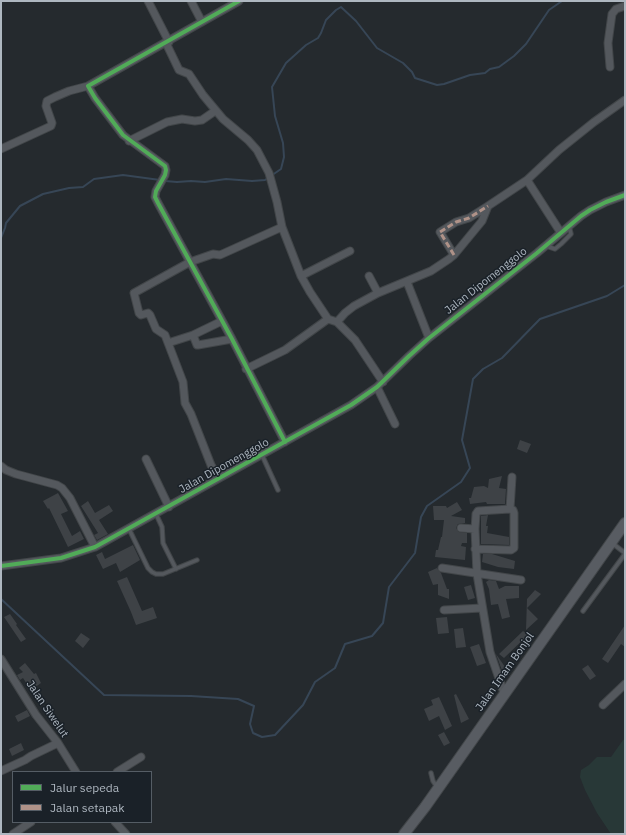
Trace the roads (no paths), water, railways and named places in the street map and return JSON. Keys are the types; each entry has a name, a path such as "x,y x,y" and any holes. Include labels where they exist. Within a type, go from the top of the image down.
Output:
{"main road":[{"name":"Jalan Imam Bonjol","path":"404,834 625,523"}],"street":[{"path":"148,1 168,42 179,70 189,74 215,111 248,140 257,150 269,172 282,227 301,276 328,319 336,322 356,340 380,385 395,424"},
{"path":"191,1 202,22"},
{"path":"1,149 51,126 52,123 46,106 47,101 55,96 88,86 239,1"},
{"path":"610,67 608,43 612,14 616,9 625,6"},
{"path":"88,86 116,128 129,140 163,163 166,170 165,175 156,191 155,197 232,339 246,369 285,442"},
{"path":"454,255 440,232 456,222 468,218 527,180 559,150 625,100"},
{"path":"129,140 167,122 182,119 195,121 202,120 215,111"},
{"path":"527,180 561,233"},
{"name":"Jalan Dipomenggolo","path":"1,566 61,558 95,547 351,405 380,385 429,338 569,226 590,210 625,195"},
{"path":"336,322 349,309 378,293 431,271 454,255 484,218 488,206"},
{"path":"218,478 211,466 191,414 184,404 183,382 165,334 156,329 148,313 143,315 140,313 134,293 190,262 213,254 220,255 282,227"},
{"path":"301,276 350,251"},
{"path":"369,276 378,293"},
{"path":"407,282 429,338"},
{"path":"246,369 285,350 328,319"},
{"path":"168,343 222,321"},
{"path":"193,334 198,346 232,339"},
{"path":"146,459 169,507"},
{"path":"3,469 57,485 62,488 70,498 95,547"},
{"path":"510,509 512,477"},
{"path":"475,549 513,549 513,510 478,512 476,514 475,529 475,549 477,574 482,608 490,652 504,693"},
{"path":"461,528 475,529"},
{"path":"442,568 521,580"},
{"path":"444,610 482,608"},
{"name":"Jalan Siwelut","path":"1,659 36,715 58,743 75,771"},
{"path":"603,705 625,684"},
{"path":"1,771 58,743"},
{"path":"119,771 141,757"},
{"path":"13,834 30,823"},
{"path":"117,823 126,834"}],"lane":[{"path":"547,245 555,249 561,244 571,234 571,229 569,226"},
{"path":"262,454 278,490"},
{"path":"156,514 162,527 163,543 176,568"},
{"path":"129,529 148,568 156,574 163,574 197,560"},
{"path":"583,611 625,553 611,542"},
{"path":"431,773 433,781 438,788"}],"waterway":[{"path":"165,181 205,182 226,179 252,181 265,180 281,169 284,157 283,143 275,116 272,87 286,63 306,45 318,38 326,20 341,7 356,21 377,48 403,63 412,72 415,78 437,85 470,75 485,73 490,69 499,67 514,56 526,44 549,10 562,1"},
{"path":"1,238 6,223 20,206 43,194 69,188 83,187 94,179 123,175 160,180"},
{"path":"1,599 104,695 191,696 238,699 254,706 250,724 253,733 262,737 275,735 303,705 315,682 335,668 345,644 372,636 383,623 389,587 415,553 421,517 427,506 461,482 470,468 462,440 473,379 483,369 502,358 540,319 607,296 625,285"}]}
